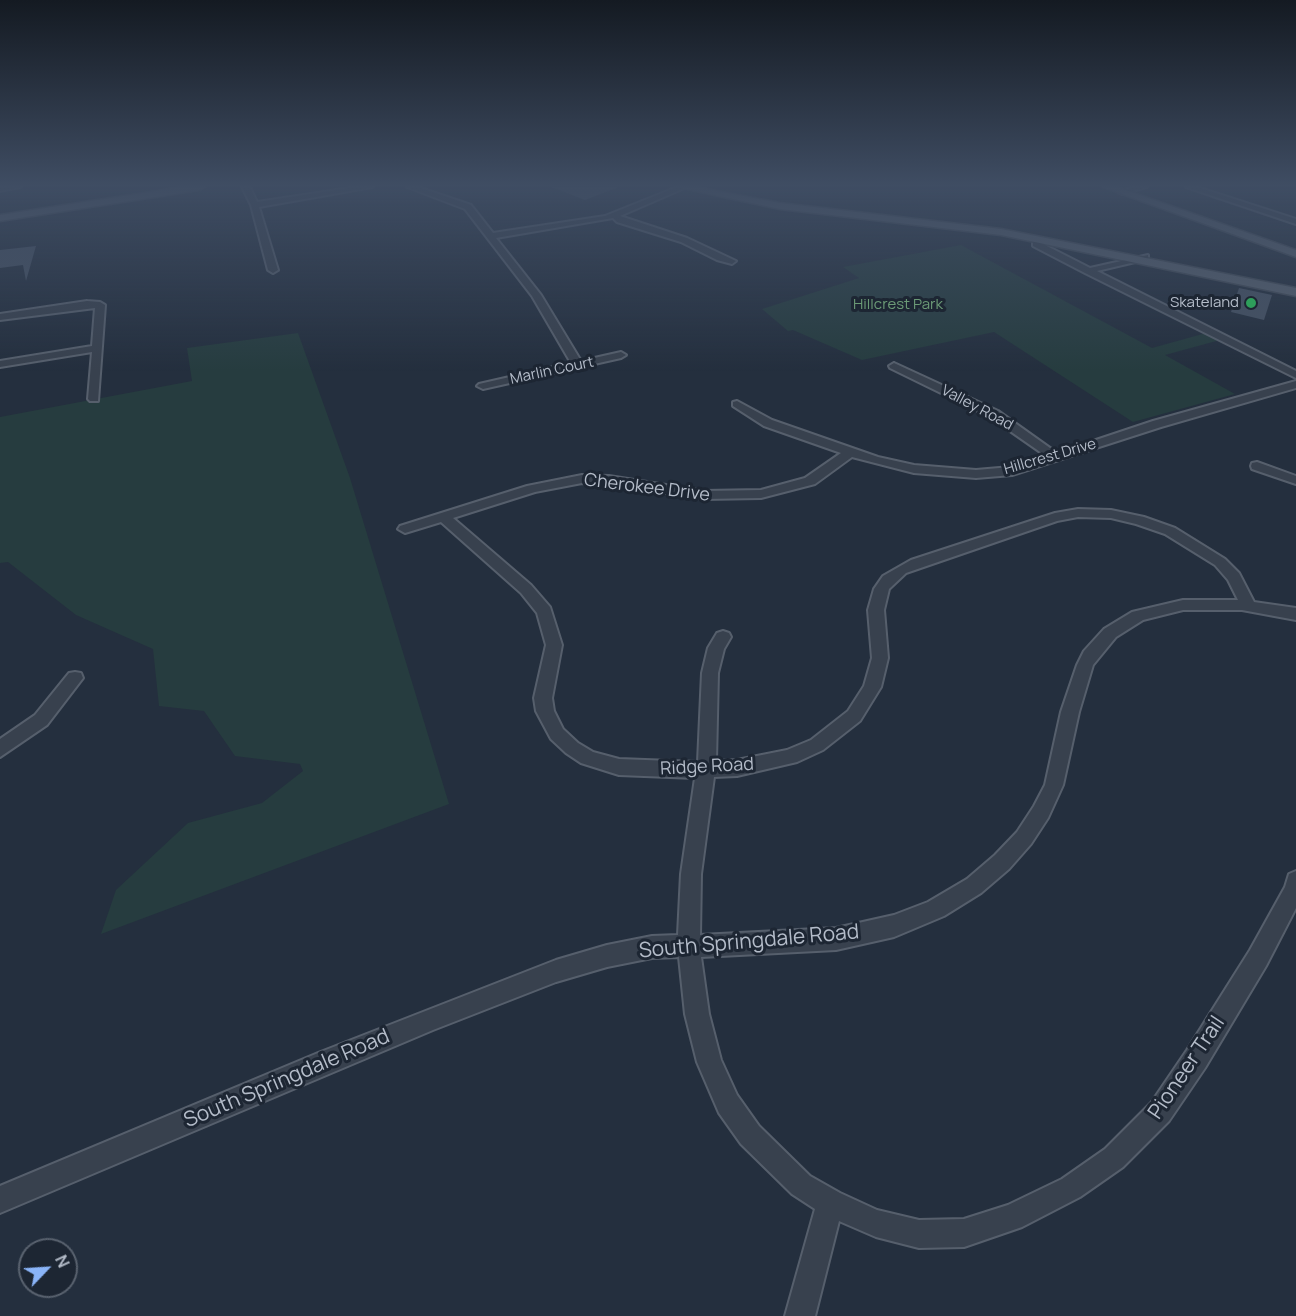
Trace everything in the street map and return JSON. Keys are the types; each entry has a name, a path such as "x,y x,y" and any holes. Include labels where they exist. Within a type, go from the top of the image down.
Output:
{"main road":[{"path":"1088,248 1143,258"},
{"path":"1094,248 1296,292"},
{"path":"1105,252 1119,259 1109,267"},
{"path":"1264,286 1296,286"}],"street":[{"path":"267,248 273,270"},
{"path":"500,248 536,294 578,365"},
{"path":"701,248 732,261"},
{"path":"1044,248 1296,375"},
{"path":"1088,271 1143,258"},
{"path":"0,317 95,304 102,308 94,399"},
{"path":"0,364 98,348"},
{"name":"Marlin Court","path":"483,386 621,355"},
{"name":"Valley Road","path":"894,366 994,414 1056,458"},
{"name":"Hillcrest Drive","path":"737,404 768,423 850,452 907,468 969,474 1012,471 1296,384"},
{"name":"Cherokee Drive","path":"405,529 532,489 582,479 609,480 704,495 760,494 810,481 850,452"},
{"path":"1257,466 1296,480"},
{"name":"Ridge Road","path":"444,518 526,589 544,611 554,645 543,698 545,711 557,734 579,753 602,763 653,770 707,770 756,766 817,745 854,716 875,679 880,658 876,610 882,589 896,573 916,563 1054,517 1078,513 1112,514 1139,520 1170,531 1220,562 1234,578 1249,606"},
{"name":"South Springdale Road","path":"0,1200 350,1052 556,971 606,956 652,947 691,944 788,943 836,939 894,926 936,909 965,892 1002,862 1024,838 1041,812 1054,785 1070,712 1085,665 1101,641 1127,621 1162,608 1217,603 1296,614"},
{"name":"Pioneer Trail","path":"723,638 716,648 710,673 711,719 707,770 691,874 689,914 690,970 697,1014 709,1062 728,1104 750,1135 780,1166 801,1185 830,1203 876,1223 919,1234 964,1233 1012,1217 1071,1188 1114,1158 1160,1112 1258,958 1296,887"},
{"path":"0,749 41,720 75,678"},
{"path":"800,1316 830,1203"}],"green space":[{"name":"Hillcrest Park","path":"943,248 967,248 1152,348 1206,333 1220,340 1165,355 1235,394 1133,422 994,332 862,360 793,330 788,331 762,309 859,278 843,267"},
{"path":"298,333 350,478 449,804 101,934 116,890 188,823 262,803 303,771 300,764 235,756 204,711 159,706 153,649 76,615 8,562 0,563 0,417 192,381 187,348"}],"building":[{"path":"35,248 26,281 23,265 0,268 0,250"},
{"name":"Skateland","path":"1239,288 1272,295 1264,320 1231,312"}],"place":[{"name":"Skateland","path":"1251,303"}]}
